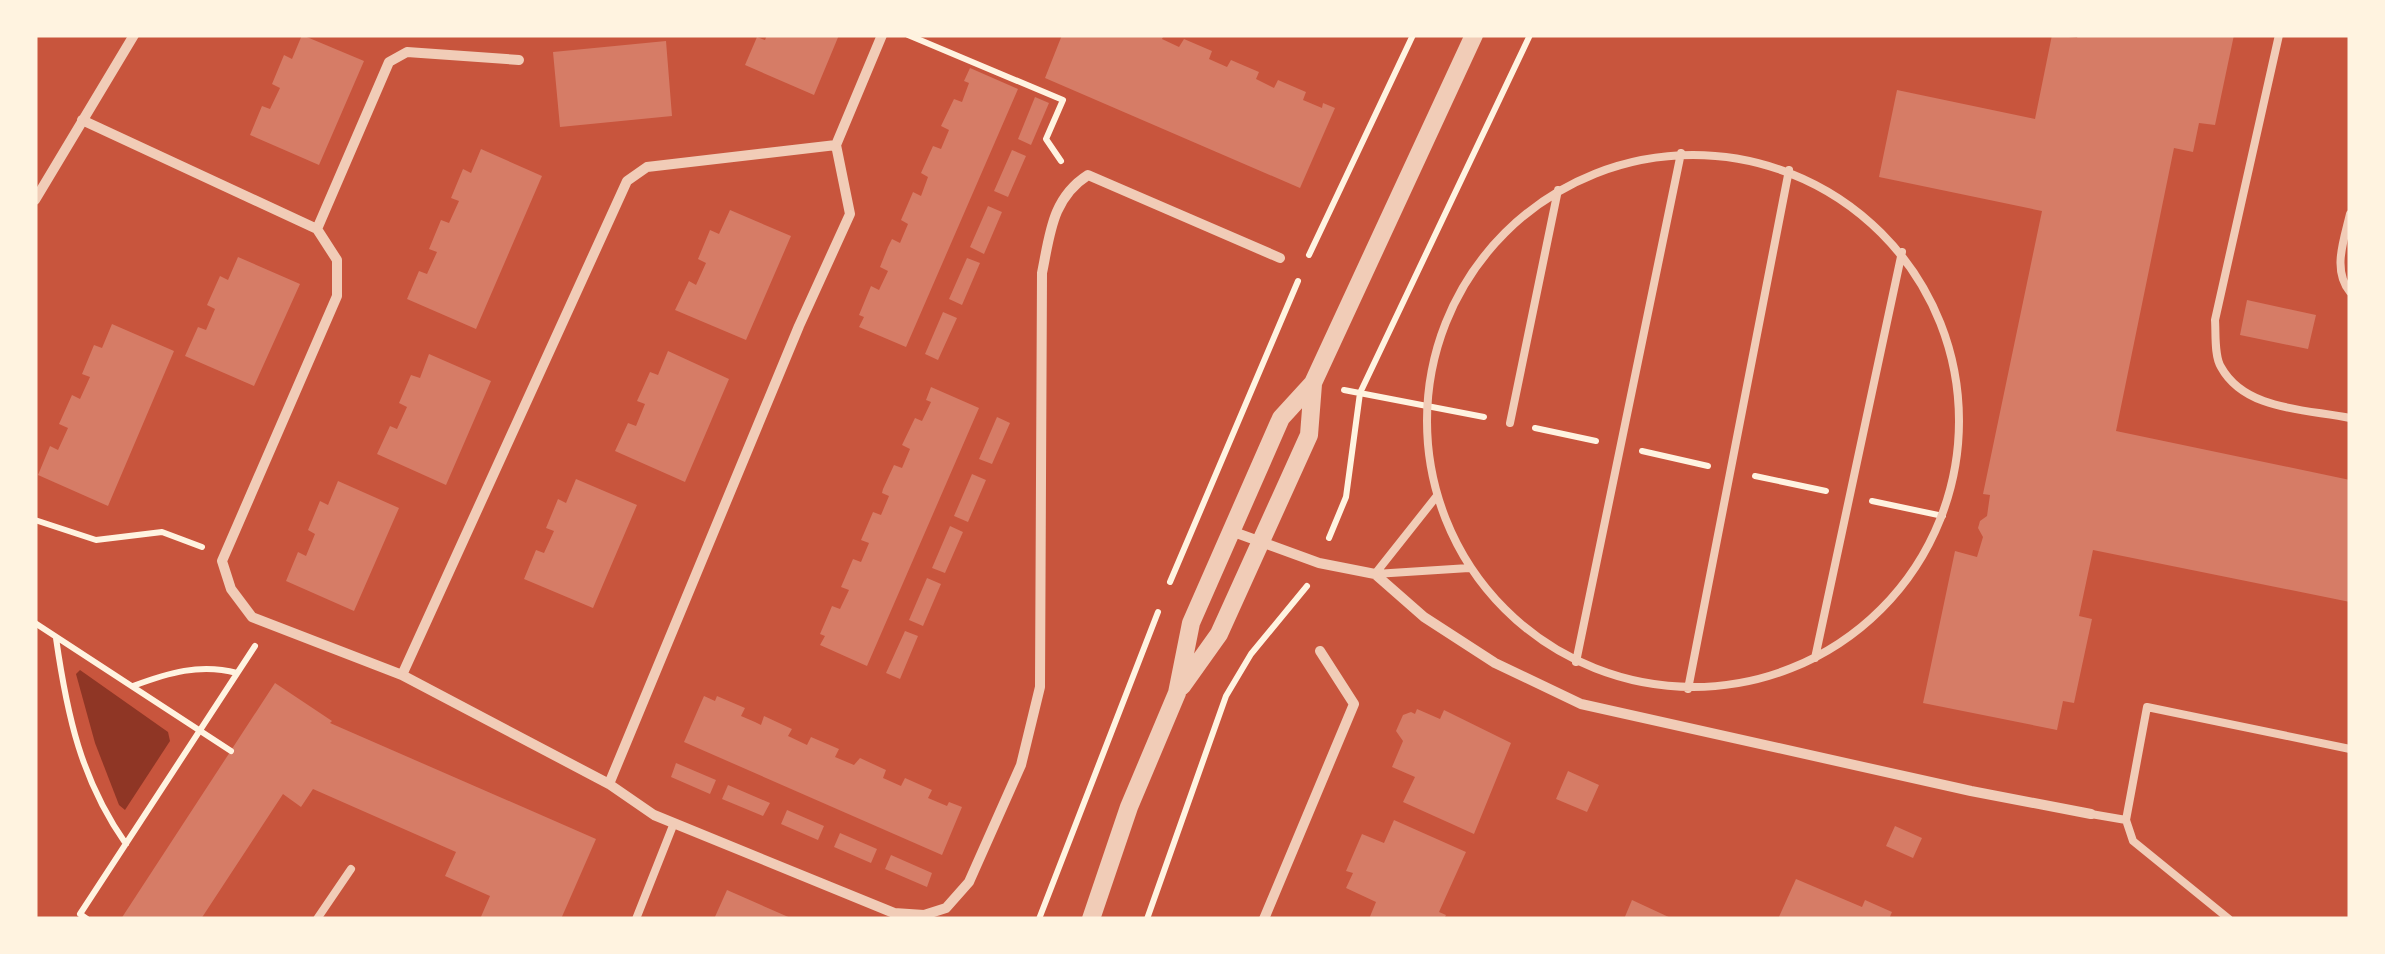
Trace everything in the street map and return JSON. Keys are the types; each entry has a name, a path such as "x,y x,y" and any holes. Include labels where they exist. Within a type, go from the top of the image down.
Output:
{"street":[{"path":"35,200 134,35"},
{"path":"609,784 850,214 836,145 882,35"},
{"path":"1091,919 1130,807 1177,694 1191,623 1230,530 1282,418 1313,383 1474,35"},
{"path":"317,229 389,62 407,52 519,60"},
{"path":"82,120 317,229 337,260 337,296 222,561 231,590 252,617 402,675 609,784 654,815 894,913 924,916 946,908 969,882 1020,766 1040,687 1042,273 1052,225 1068,188 1088,174 1280,258"},
{"path":"402,675 627,181 647,167 836,145"},
{"path":"1177,694 1219,634 1308,435 1313,383"},
{"path":"1230,530 1320,562 1374,574 1424,618 1494,663 1581,704 2092,814"},
{"path":"1264,919 1354,704 1320,651"}],"lane":[{"path":"2279,35 2215,320 2219,366 2240,388 2262,402 2350,418"},
{"path":"1576,662 1681,153"},
{"path":"1681,153 1736,156 1789,170 1851,204 1902,252 1938,311 1958,376 1960,445 1943,516 1892,600 1814,660 1753,682 1688,689 1630,682 1576,662 1516,623 1469,568 1450,534 1436,497 1427,451 1426,404 1445,320 1490,246 1558,190 1617,164 1681,153"},
{"path":"1688,689 1789,170"},
{"path":"1510,423 1558,190"},
{"path":"2350,214 2340,262 2342,282 2350,292"},
{"path":"1814,660 1902,252"},
{"path":"1374,574 1436,497"},
{"path":"1374,574 1469,568"},
{"path":"2229,919 2133,841 2126,820 2147,708 2350,750"},
{"path":"2092,814 2126,820"},
{"path":"636,919 674,824"},
{"path":"317,919 350,869"}],"path":[{"path":"908,35 1063,100 1046,139 1076,182"},
{"path":"1147,919 1226,696 1251,654 1307,587 1320,562 1346,497 1360,393 1530,35"},
{"path":"35,520 96,540 162,532 224,556"},
{"path":"35,623 231,750"},
{"path":"88,919 80,914 270,624"},
{"path":"56,637 78,753 102,811 126,844"},
{"path":"132,686 189,668 218,668 238,674"}],"shaded area":[{"path":"80,670 168,732 170,741 125,810 119,805 95,743 76,674"}],"building":[{"path":"302,35 364,61 319,165 250,135 262,106 270,109 280,88 272,84 284,55 292,59"},
{"path":"767,35 839,35 814,95 745,65 757,37 765,40"},
{"path":"1062,35 1164,35 1162,39 1179,47 1184,39 1212,51 1209,59 1227,67 1231,60 1259,72 1256,79 1274,88 1278,80 1306,92 1303,100 1322,108 1323,103 1335,108 1300,188 1045,78"},
{"path":"2052,35 2234,35 2215,125 2199,123 2193,152 2174,148 2116,431 2350,480 2350,602 2093,550 2079,616 2092,619 2074,703 2063,701 2057,730 1923,703 1955,551 1977,557 1983,537 1978,528 1987,516 1990,495 1983,494 2042,211 1879,177 1897,90 2035,119"},
{"path":"666,41 672,116 560,127 553,52"},
{"path":"970,68 1018,89 906,347 859,327 864,317 859,315 871,286 879,290 888,271 880,267 888,247 892,239 900,243 908,224 901,220 913,192 921,196 928,177 921,173 933,146 941,149 949,130 941,126 954,99 962,102"},
{"path":"1035,97 1049,103 1031,145 1018,139"},
{"path":"481,149 542,176 476,329 407,299 419,271 427,274 437,252 429,249 441,220 449,223 459,201 451,198 463,169 471,173"},
{"path":"1012,150 1026,156 1008,197 994,191"},
{"path":"988,206 1002,212 984,254 970,247"},
{"path":"730,210 791,236 746,340 675,310 689,281 696,285 706,263 698,259 710,230 719,234"},
{"path":"238,257 300,284 254,386 185,356 198,327 206,330 215,309 207,305 220,276 228,280"},
{"path":"967,258 980,263 962,305 949,299"},
{"path":"2247,300 2316,315 2308,349 2240,335"},
{"path":"943,312 957,318 938,360 925,354"},
{"path":"112,324 174,351 108,506 38,475 50,446 58,450 68,428 59,424 72,395 80,399 90,377 82,374 94,345 102,348"},
{"path":"668,351 729,379 685,482 615,451 628,423 636,426 645,404 637,401 650,372 658,375"},
{"path":"429,354 491,381 446,485 377,454 390,426 397,429 407,407 399,403 411,375 420,378"},
{"path":"931,387 979,408 867,666 820,645 825,636 820,634 832,606 840,609 849,590 841,587 853,559 861,562 869,543 861,540 873,512 881,515 889,496 882,493 883,489 894,465 902,468 910,449 902,445 915,418 922,421 931,402 926,400"},
{"path":"997,417 1010,423 992,464 979,459"},
{"path":"972,474 986,480 968,522 954,516"},
{"path":"576,479 637,505 593,608 524,579 536,550 544,553 554,531 546,528 558,499 566,503"},
{"path":"338,481 399,508 354,611 286,581 298,552 306,556 315,534 308,530 320,501 328,505"},
{"path":"950,526 963,532 945,573 932,568"},
{"path":"927,578 941,584 923,626 909,620"},
{"path":"905,631 918,636 900,679 886,673"},
{"path":"275,683 330,723 596,839 561,919 480,919 490,896 445,876 456,852 313,789 301,807 283,794 201,919 121,919"},
{"path":"704,696 715,701 717,696 745,708 741,716 761,725 764,716 792,729 788,736 807,745 811,737 839,749 835,757 854,765 860,758 886,770 883,778 901,786 905,778 932,790 928,798 962,807 942,855 684,742"},
{"path":"1417,709 1440,719 1444,710 1511,743 1474,834 1403,802 1415,777 1392,767 1403,741 1396,731 1403,715 1415,714"},
{"path":"676,763 716,780 710,794 671,777"},
{"path":"1568,771 1599,785 1587,812 1556,799"},
{"path":"728,785 770,803 763,816 722,799"},
{"path":"787,810 824,826 818,840 781,824"},
{"path":"1394,820 1466,852 1439,912 1446,915 1444,919 1369,919 1376,902 1346,888 1353,873 1346,871 1362,834 1384,843"},
{"path":"1895,826 1922,838 1913,858 1886,846"},
{"path":"840,833 877,849 871,863 834,847"},
{"path":"891,855 932,873 927,887 885,869"},
{"path":"1796,879 1862,907 1865,900 1892,912 1889,919 1778,919"},
{"path":"727,890 793,919 714,919"},
{"path":"1632,900 1673,919 1624,919"}]}
